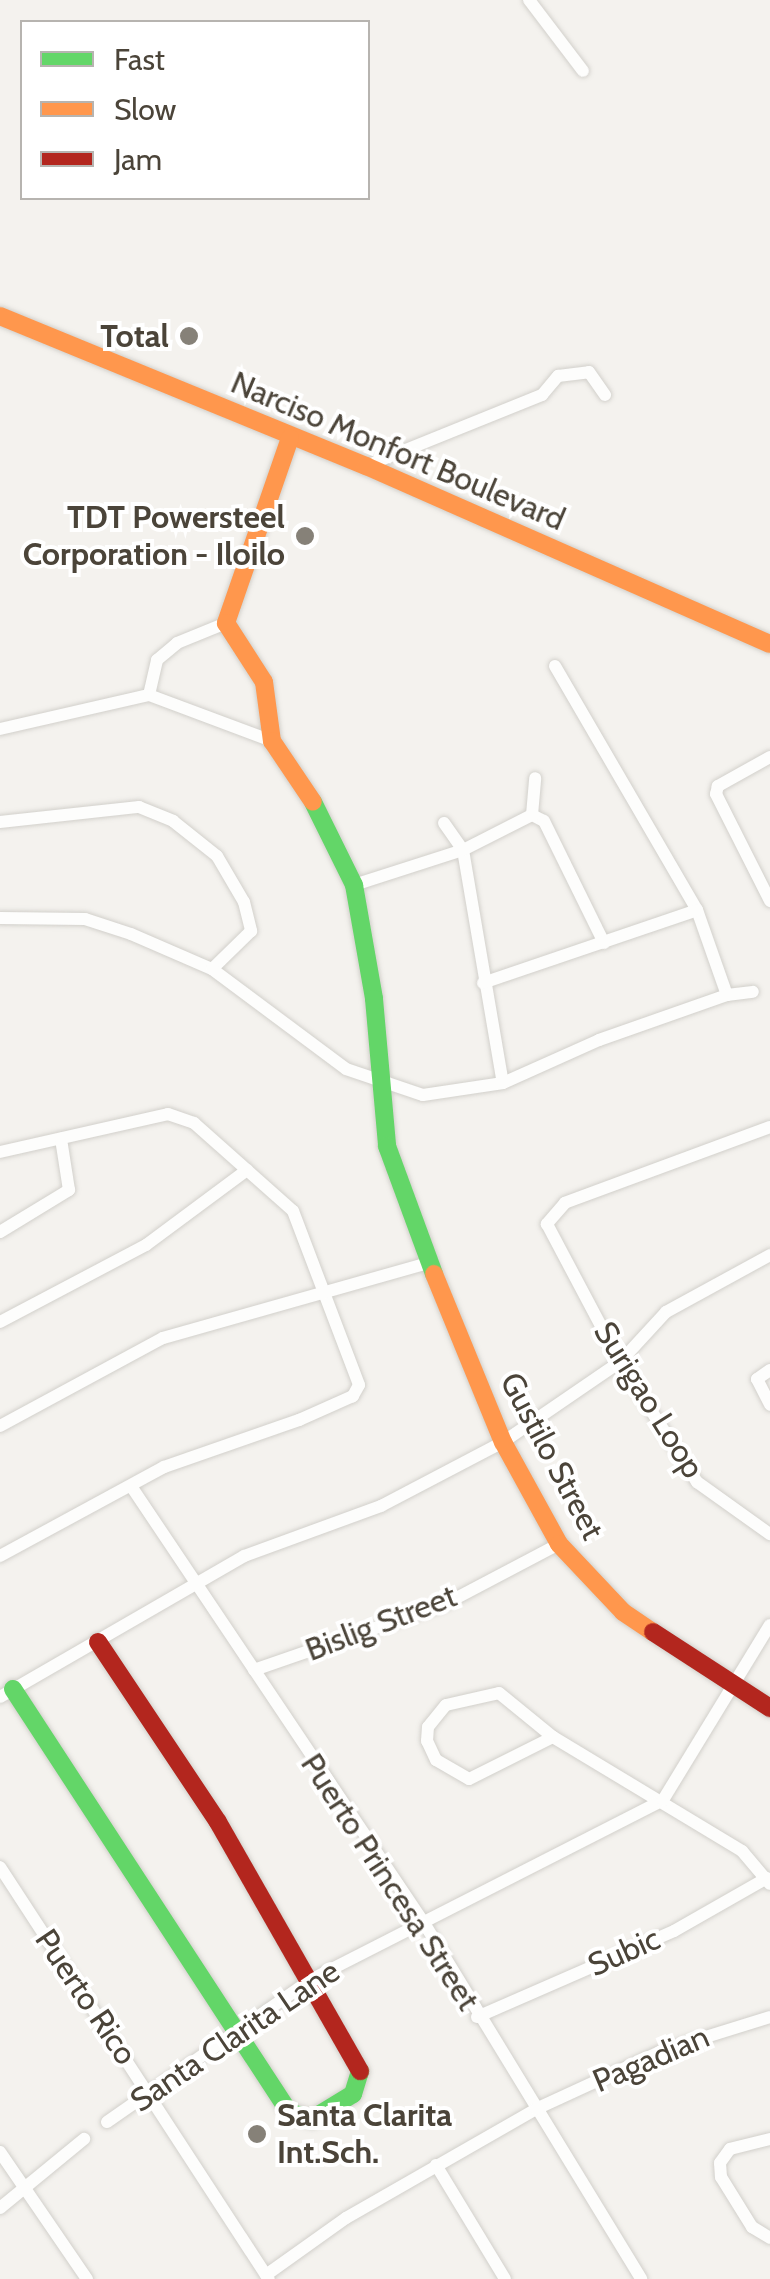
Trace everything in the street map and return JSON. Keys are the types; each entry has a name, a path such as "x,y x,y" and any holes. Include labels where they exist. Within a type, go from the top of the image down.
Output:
{"street":[{"path":"529,0 583,70"},
{"name":"Narciso Monfort Boulevard","path":"0,316 366,466 770,644"},
{"path":"366,466 542,395 558,376 588,372 605,396"},
{"path":"149,696 157,660 177,643 226,623 290,438"},
{"path":"0,729 149,696 272,741 264,682 226,623"},
{"path":"555,666 698,910 728,995"},
{"name":"Gustilo Street","path":"272,741 321,814 354,885 392,1163 428,1263 503,1442 559,1544 623,1612 770,1708"},
{"path":"770,757 718,786 716,794 770,901"},
{"path":"532,815 535,778"},
{"path":"0,822 139,807 172,821 217,856 244,902 252,931 212,969"},
{"path":"532,815 544,821 604,943"},
{"path":"354,885 462,850 532,815"},
{"path":"444,823 462,850 504,1083"},
{"path":"483,983 698,910"},
{"path":"0,918 85,919 212,969 310,1048 381,1084 423,1095 504,1083 599,1040 728,995 753,992"},
{"path":"0,1152 168,1114 194,1123 293,1211 328,1289 359,1386 353,1396 300,1420 208,1446 0,1556"},
{"name":"Surigao Loop","path":"770,1128 565,1202 547,1224 620,1362 697,1482 770,1534"},
{"path":"0,1232 69,1190 61,1139"},
{"path":"0,1322 146,1246 248,1170"},
{"path":"98,1642 218,1822 360,2066 361,2081 353,2094 312,2119 299,2119 6,1693 197,1584 288,1537 381,1506 503,1442 620,1362 666,1312 770,1256"},
{"path":"0,1426 163,1338 428,1263"},
{"path":"770,1370 758,1379 770,1404"},
{"name":"Puerto Princesa Street","path":"133,1489 424,1923 477,2017 640,2279"},
{"name":"Bislig Street","path":"254,1670 448,1603 559,1544"},
{"path":"663,1800 770,1625"},
{"path":"553,1737 469,1779 436,1760 427,1741 428,1727 446,1705 490,1692 512,1700 553,1737 663,1800 742,1852 768,1881"},
{"name":"Santa Clarita Lane","path":"107,2122 151,2096 312,1979 663,1800"},
{"name":"Puerto Rico","path":"0,1867 268,2277"},
{"name":"Subic","path":"477,2017 674,1931 768,1881"},
{"name":"Pagadian","path":"268,2277 436,2164 536,2109 664,2050 770,2017"},
{"path":"770,2139 730,2149 720,2163 720,2178 752,2227 770,2238"},
{"path":"0,2208 84,2140"},
{"path":"0,2152 87,2279"},
{"path":"436,2164 506,2279"}],"traffic: fast":[{"path":"313,802 354,885 374,999 387,1146 434,1274"},
{"path":"13,1689 289,2112 312,2119 353,2094 360,2071"}],"traffic: slow":[{"path":"0,316 366,466 770,644"},
{"path":"290,438 226,623 264,682 272,741 313,802"},
{"path":"434,1274 503,1442 559,1544 623,1612 653,1632"}],"traffic: jam":[{"path":"653,1632 770,1708"},
{"path":"98,1642 218,1822 360,2071"}],"place":[{"name":"Total","path":"189,336"},
{"name":"TDT Powersteel Corporation - Iloilo","path":"305,536"},
{"name":"Santa Clarita Int.Sch.","path":"257,2134"}]}
